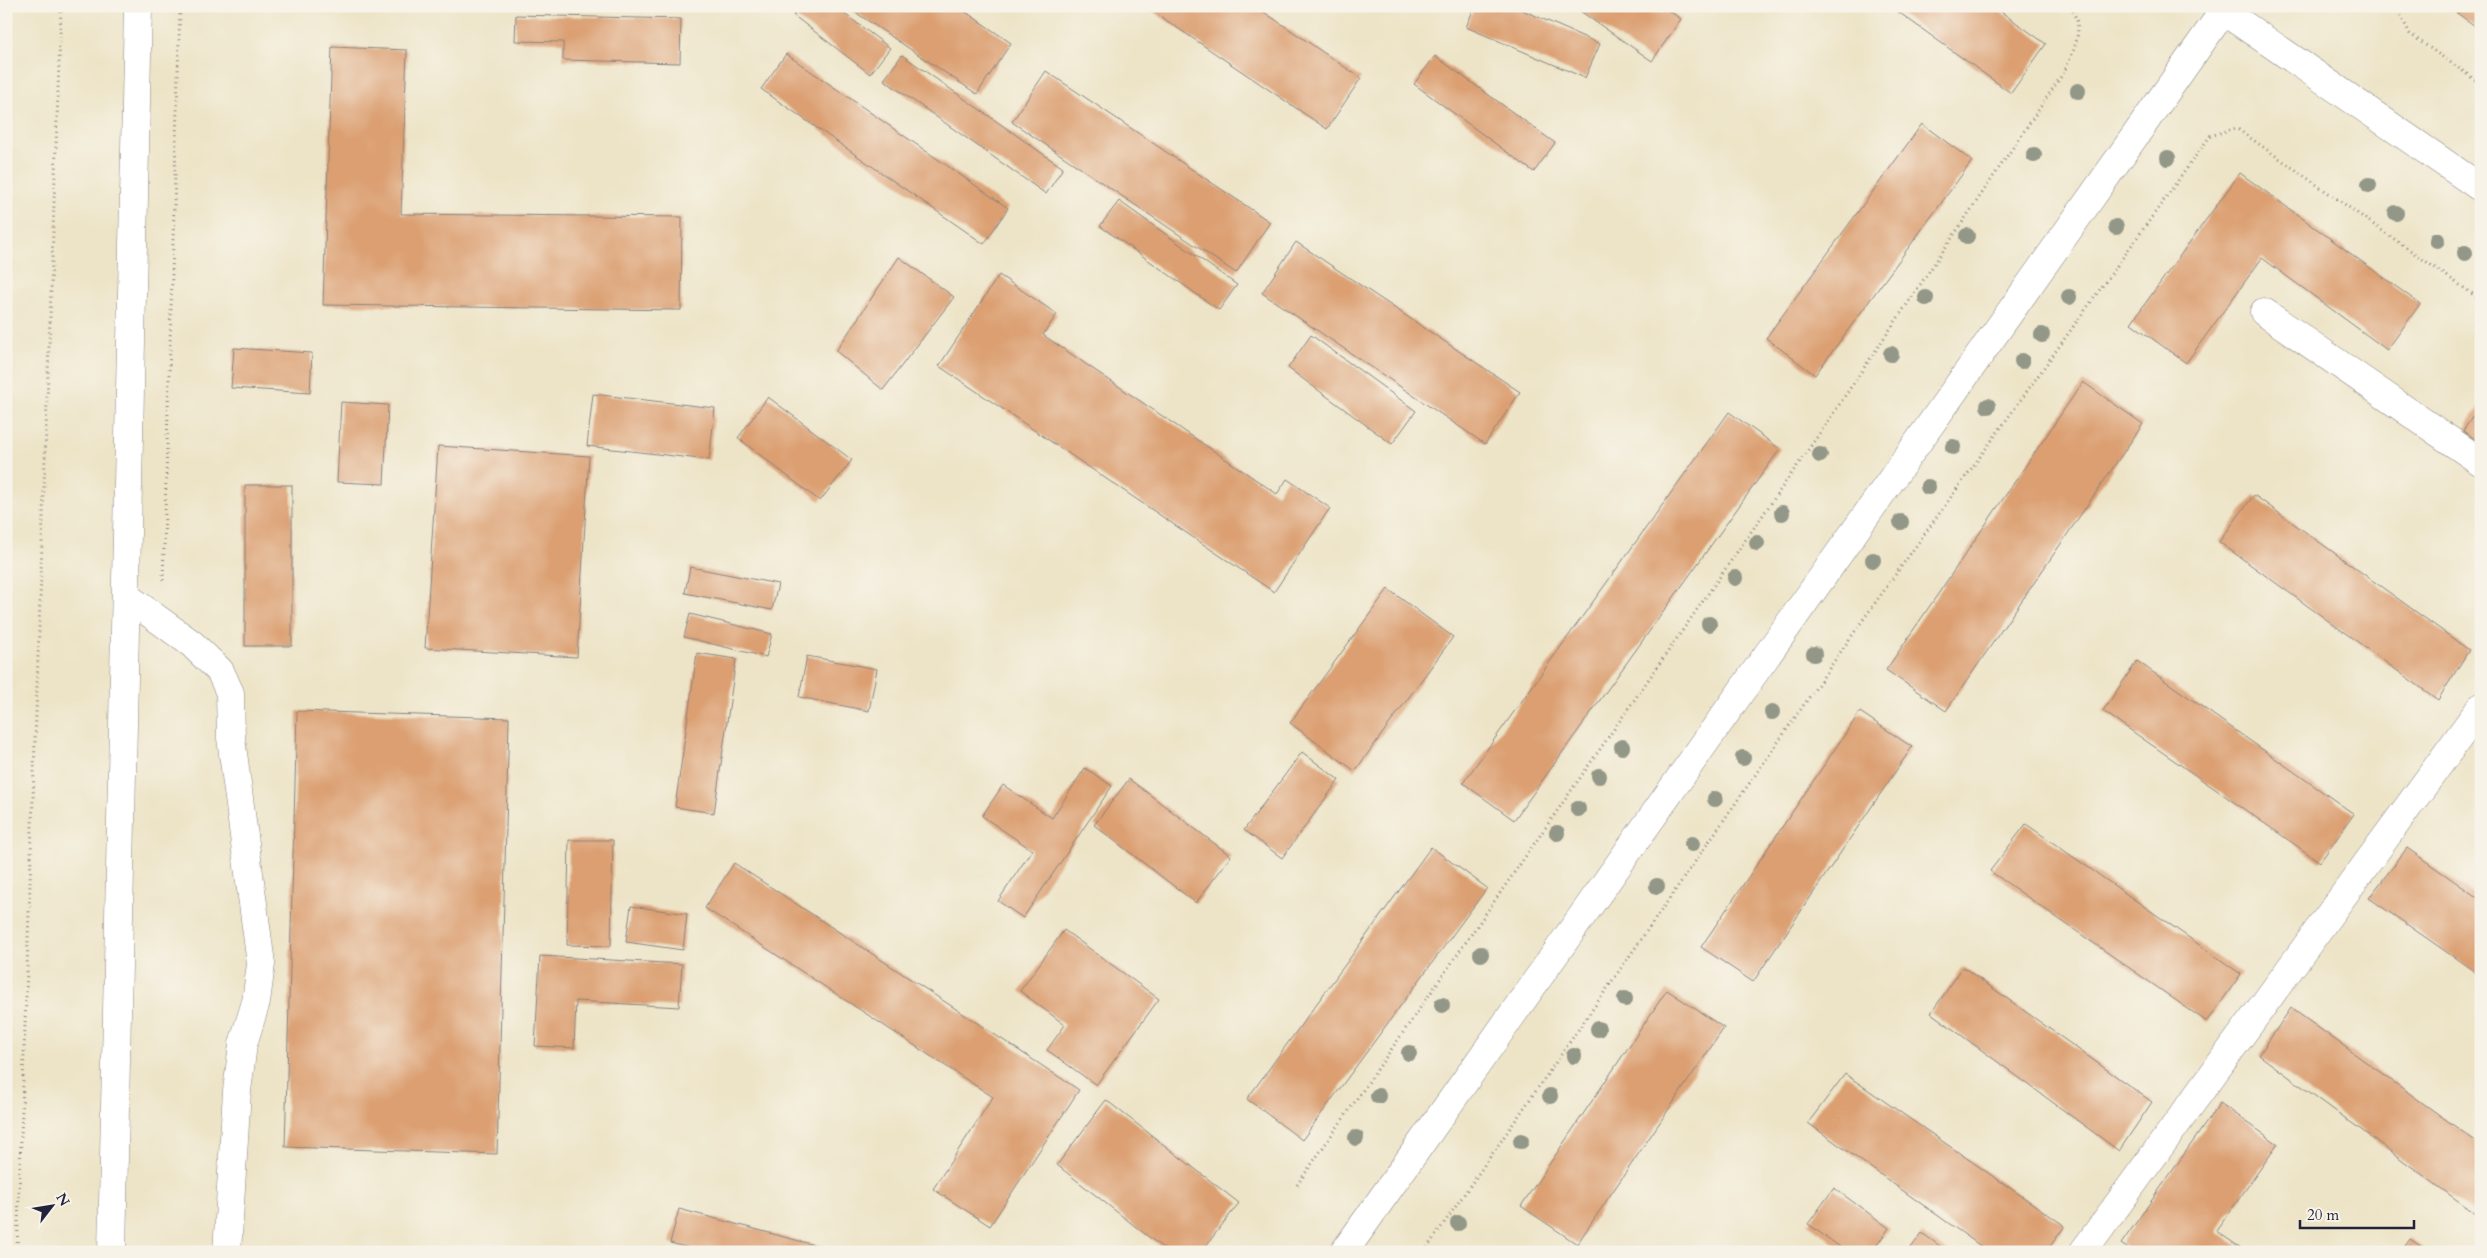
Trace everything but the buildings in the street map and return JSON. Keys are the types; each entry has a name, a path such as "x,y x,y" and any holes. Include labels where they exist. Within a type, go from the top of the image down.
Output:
{"main road":[{"path":"112,1252 138,6"},
{"path":"1344,1252 2222,8 2481,188"},
{"path":"2264,312 2481,462"},
{"path":"126,596 192,644 220,671 230,693 232,738 262,964 256,1002 243,1044 237,1090 227,1252"},
{"path":"2083,1252 2481,707"}],"path":[{"path":"17,1252 61,6"},
{"path":"1297,1185 1818,435 2064,72 2079,41 2076,14 2068,6"},
{"path":"2398,6 2398,10 2410,34 2481,84"},
{"path":"1424,1252 1860,624 2210,136 2236,128 2481,300"}]}
